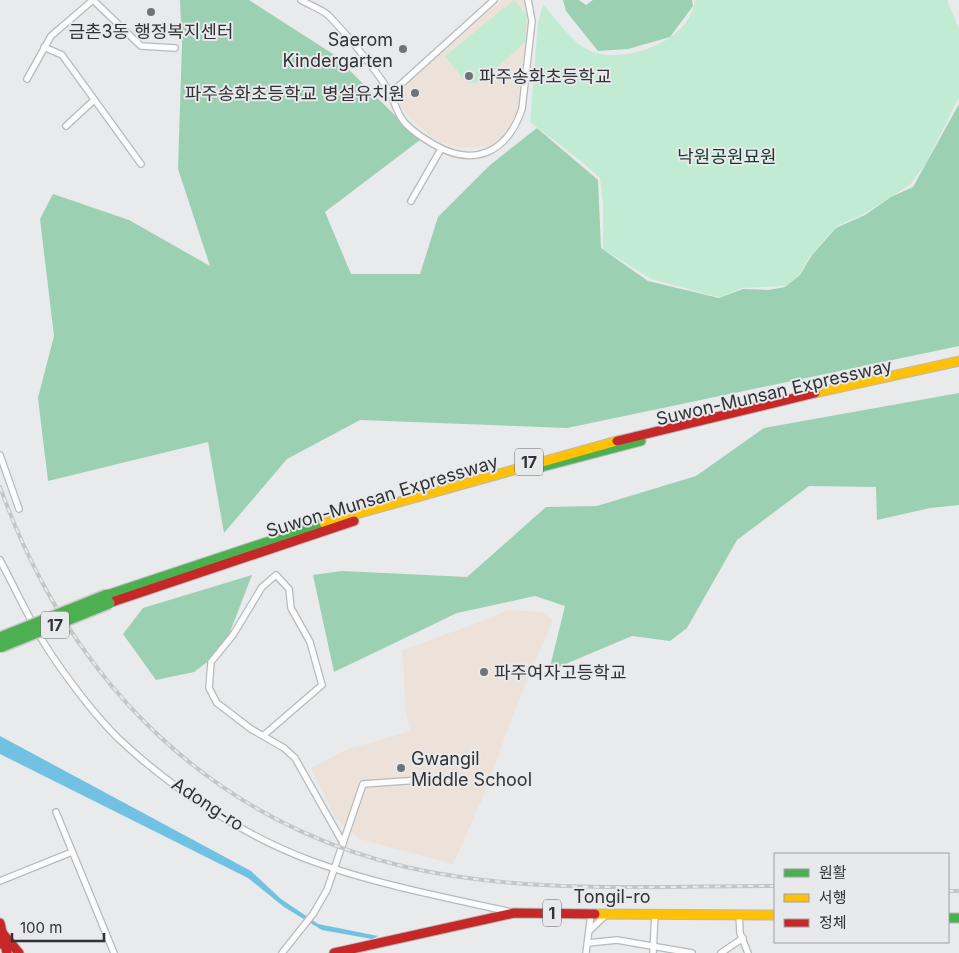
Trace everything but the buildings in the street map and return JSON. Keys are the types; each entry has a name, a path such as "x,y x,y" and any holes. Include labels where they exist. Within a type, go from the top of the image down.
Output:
{"main road":[{"name":"Suwon-Munsan Expressway","path":"0,638 281,535 548,457 725,412 959,361"},
{"name":"Suwon-Munsan Expressway","path":"0,647 108,599 495,479 718,421 959,368"},
{"name":"Tongil-ro","path":"334,953 514,913 774,915"},
{"path":"1,934 8,953"},
{"path":"1,934 19,953"}],"street":[{"path":"27,79 51,36 93,0 141,46 175,48"},
{"path":"301,0 327,14 369,64 390,94 394,107 406,124 441,149 466,156 494,150 508,138 517,123 522,109 532,21 528,0"},
{"path":"390,94 494,0"},
{"path":"44,47 62,55 141,164"},
{"path":"66,126 94,100"},
{"path":"411,201 441,149"},
{"path":"0,455 19,509"},
{"name":"Adong-ro","path":"0,560 44,644 94,710 119,738 164,776 234,824 307,859 421,892 514,913"},
{"path":"264,735 322,685 310,642 291,608 289,589 276,575 262,587 253,599 233,635 211,662 209,688 217,703 295,758 343,843"},
{"path":"282,953 313,914 327,890 363,784 420,780"},
{"path":"56,812 114,953"},
{"path":"0,881 72,852"},
{"path":"590,930 609,913"},
{"path":"653,953 655,913"},
{"path":"586,953 591,914"},
{"path":"738,914 748,953"},
{"path":"721,953 743,938"},
{"path":"588,942 617,940 692,953"}],"shaded area":[{"name":"파주송화초등학교","path":"502,0 526,0 529,10 530,27 519,108 514,123 507,134 492,146 462,148 442,143 431,137 396,101 398,91"},
{"path":"507,610 542,612 553,620 516,707 483,797 453,864 359,839 334,816 311,768 348,749 410,731 406,711 402,650 491,618"}],"green space":[{"path":"180,0 249,0 333,54 420,140 325,212 351,274 420,274 438,217 490,165 537,128 598,180 601,248 648,281 719,298 743,289 768,290 785,287 800,275 812,255 836,228 865,215 891,197 913,187 959,104 959,346 567,428 360,420 287,459 224,533 208,442 48,481 38,398 54,336 40,219 53,194 129,220 210,266 178,169 182,45"},
{"path":"514,0 527,15 525,42 481,82 467,83 445,56"},
{"path":"563,0 579,0 586,5 593,0 692,0 693,6 670,37 628,49 598,51 566,11"},
{"name":"낙원공원묘원","path":"695,0 947,0 959,29 959,97 926,163 910,185 862,215 837,226 811,255 799,275 787,286 742,288 721,297 714,296 651,279 603,249 603,204 600,178 580,160 530,122 538,23 543,4 566,31 586,49 607,55 623,55 656,46 670,37 682,27 691,14"},
{"path":"959,393 959,505 930,508 877,520 876,487 809,486 737,540 687,628 670,641 632,636 549,671 565,606 535,596 457,613 334,672 313,575 342,571 467,577 546,507 597,506 696,476 764,428"},
{"path":"252,575 223,650 194,672 156,680 123,634 143,608"}],"water":[{"path":"0,736 251,871 281,899 318,924 378,936 372,939 322,930 284,907 248,878 0,754"}],"railway":[{"path":"0,487 32,563 72,632 119,695 174,749 235,795 303,832 378,860 460,877 499,882 618,887 774,886"},
{"path":"949,891 959,891"}],"traffic: fast":[{"path":"530,470 641,441"},
{"path":"107,595 324,523"},
{"path":"0,638 107,595"},
{"path":"0,647 109,603"},
{"path":"949,918 959,918"}],"traffic: slow":[{"path":"815,393 959,361"},
{"path":"324,523 617,441"},
{"path":"595,914 774,915"}],"traffic: jam":[{"path":"617,441 815,393"},
{"path":"109,603 354,521"},
{"path":"334,953 514,913 595,914"},
{"path":"0,923 7,953"},
{"path":"3,934 19,953"},
{"path":"0,944 3,934"}],"place":[{"name":"금촌3동 행정복지센터","path":"151,12"},
{"name":"Saerom Kindergarten","path":"403,49"},
{"name":"파주송화초등학교","path":"469,76"},
{"name":"파주송화초등학교 병설유치원","path":"415,93"},
{"name":"파주여자고등학교","path":"484,672"},
{"name":"Gwangil Middle School","path":"401,768"}]}
